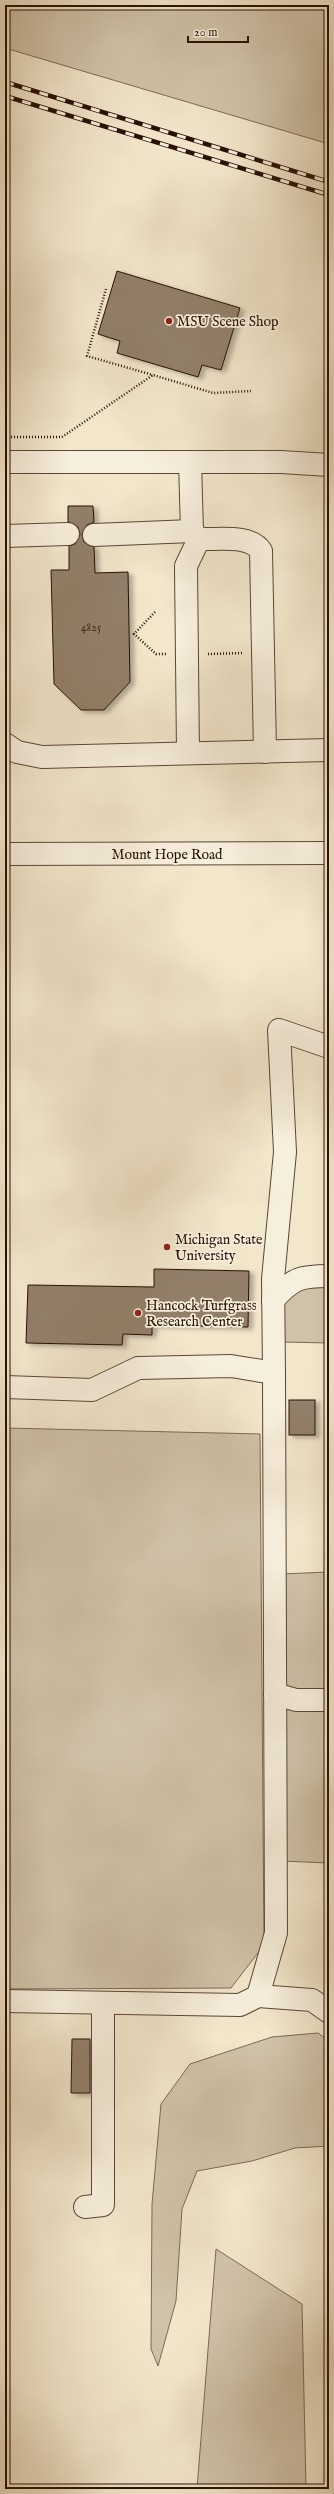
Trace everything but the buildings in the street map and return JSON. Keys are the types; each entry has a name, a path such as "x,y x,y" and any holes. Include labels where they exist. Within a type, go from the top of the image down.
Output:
{"street":[{"path":"5,462 281,462 329,465"},
{"path":"188,753 186,566 196,535 190,462"},
{"path":"5,536 68,534"},
{"path":"94,535 196,535 248,540 257,545 261,551 265,752"},
{"path":"5,744 18,752 42,757 329,750"},
{"name":"Mount Hope Road","path":"5,854 329,853"},
{"path":"258,1996 276,1933 273,1279 285,1152 280,1030 329,1046"},
{"path":"273,1300 288,1283 311,1276 329,1276"},
{"path":"5,1387 92,1390 138,1368 231,1366 274,1373"},
{"path":"275,1694 296,1700 329,1700"},
{"path":"5,2001 240,2005 258,1996 324,2002"},
{"path":"85,2207 102,2205 102,2002"}],"path":[{"path":"106,289 87,356 213,393 251,391"},
{"path":"5,438 62,438 153,375"}],"shaded area":[{"path":"5,5 329,5 329,144 5,48"},
{"path":"296,1286 329,1286 329,1343 282,1342 281,1298"},
{"path":"5,1428 260,1434 264,1945 231,1988 5,1989"},
{"path":"329,1572 329,1691 281,1691 281,1574"},
{"path":"279,1702 329,1703 329,1863 281,1861"},
{"path":"318,2033 329,2041 329,2146 295,2148 252,2161 197,2171 182,2209 176,2301 158,2366 151,2349 152,2204 161,2104 190,2064 272,2037"},
{"path":"216,2249 302,2304 306,2489 197,2489"}],"railway":[{"path":"5,82 329,182"},
{"path":"5,96 329,195"}],"place":[{"name":"MSU Scene Shop","path":"169,321"},
{"name":"Michigan State University","path":"167,1247"},
{"name":"Hancock Turfgrass Research Center","path":"138,1313"}]}
